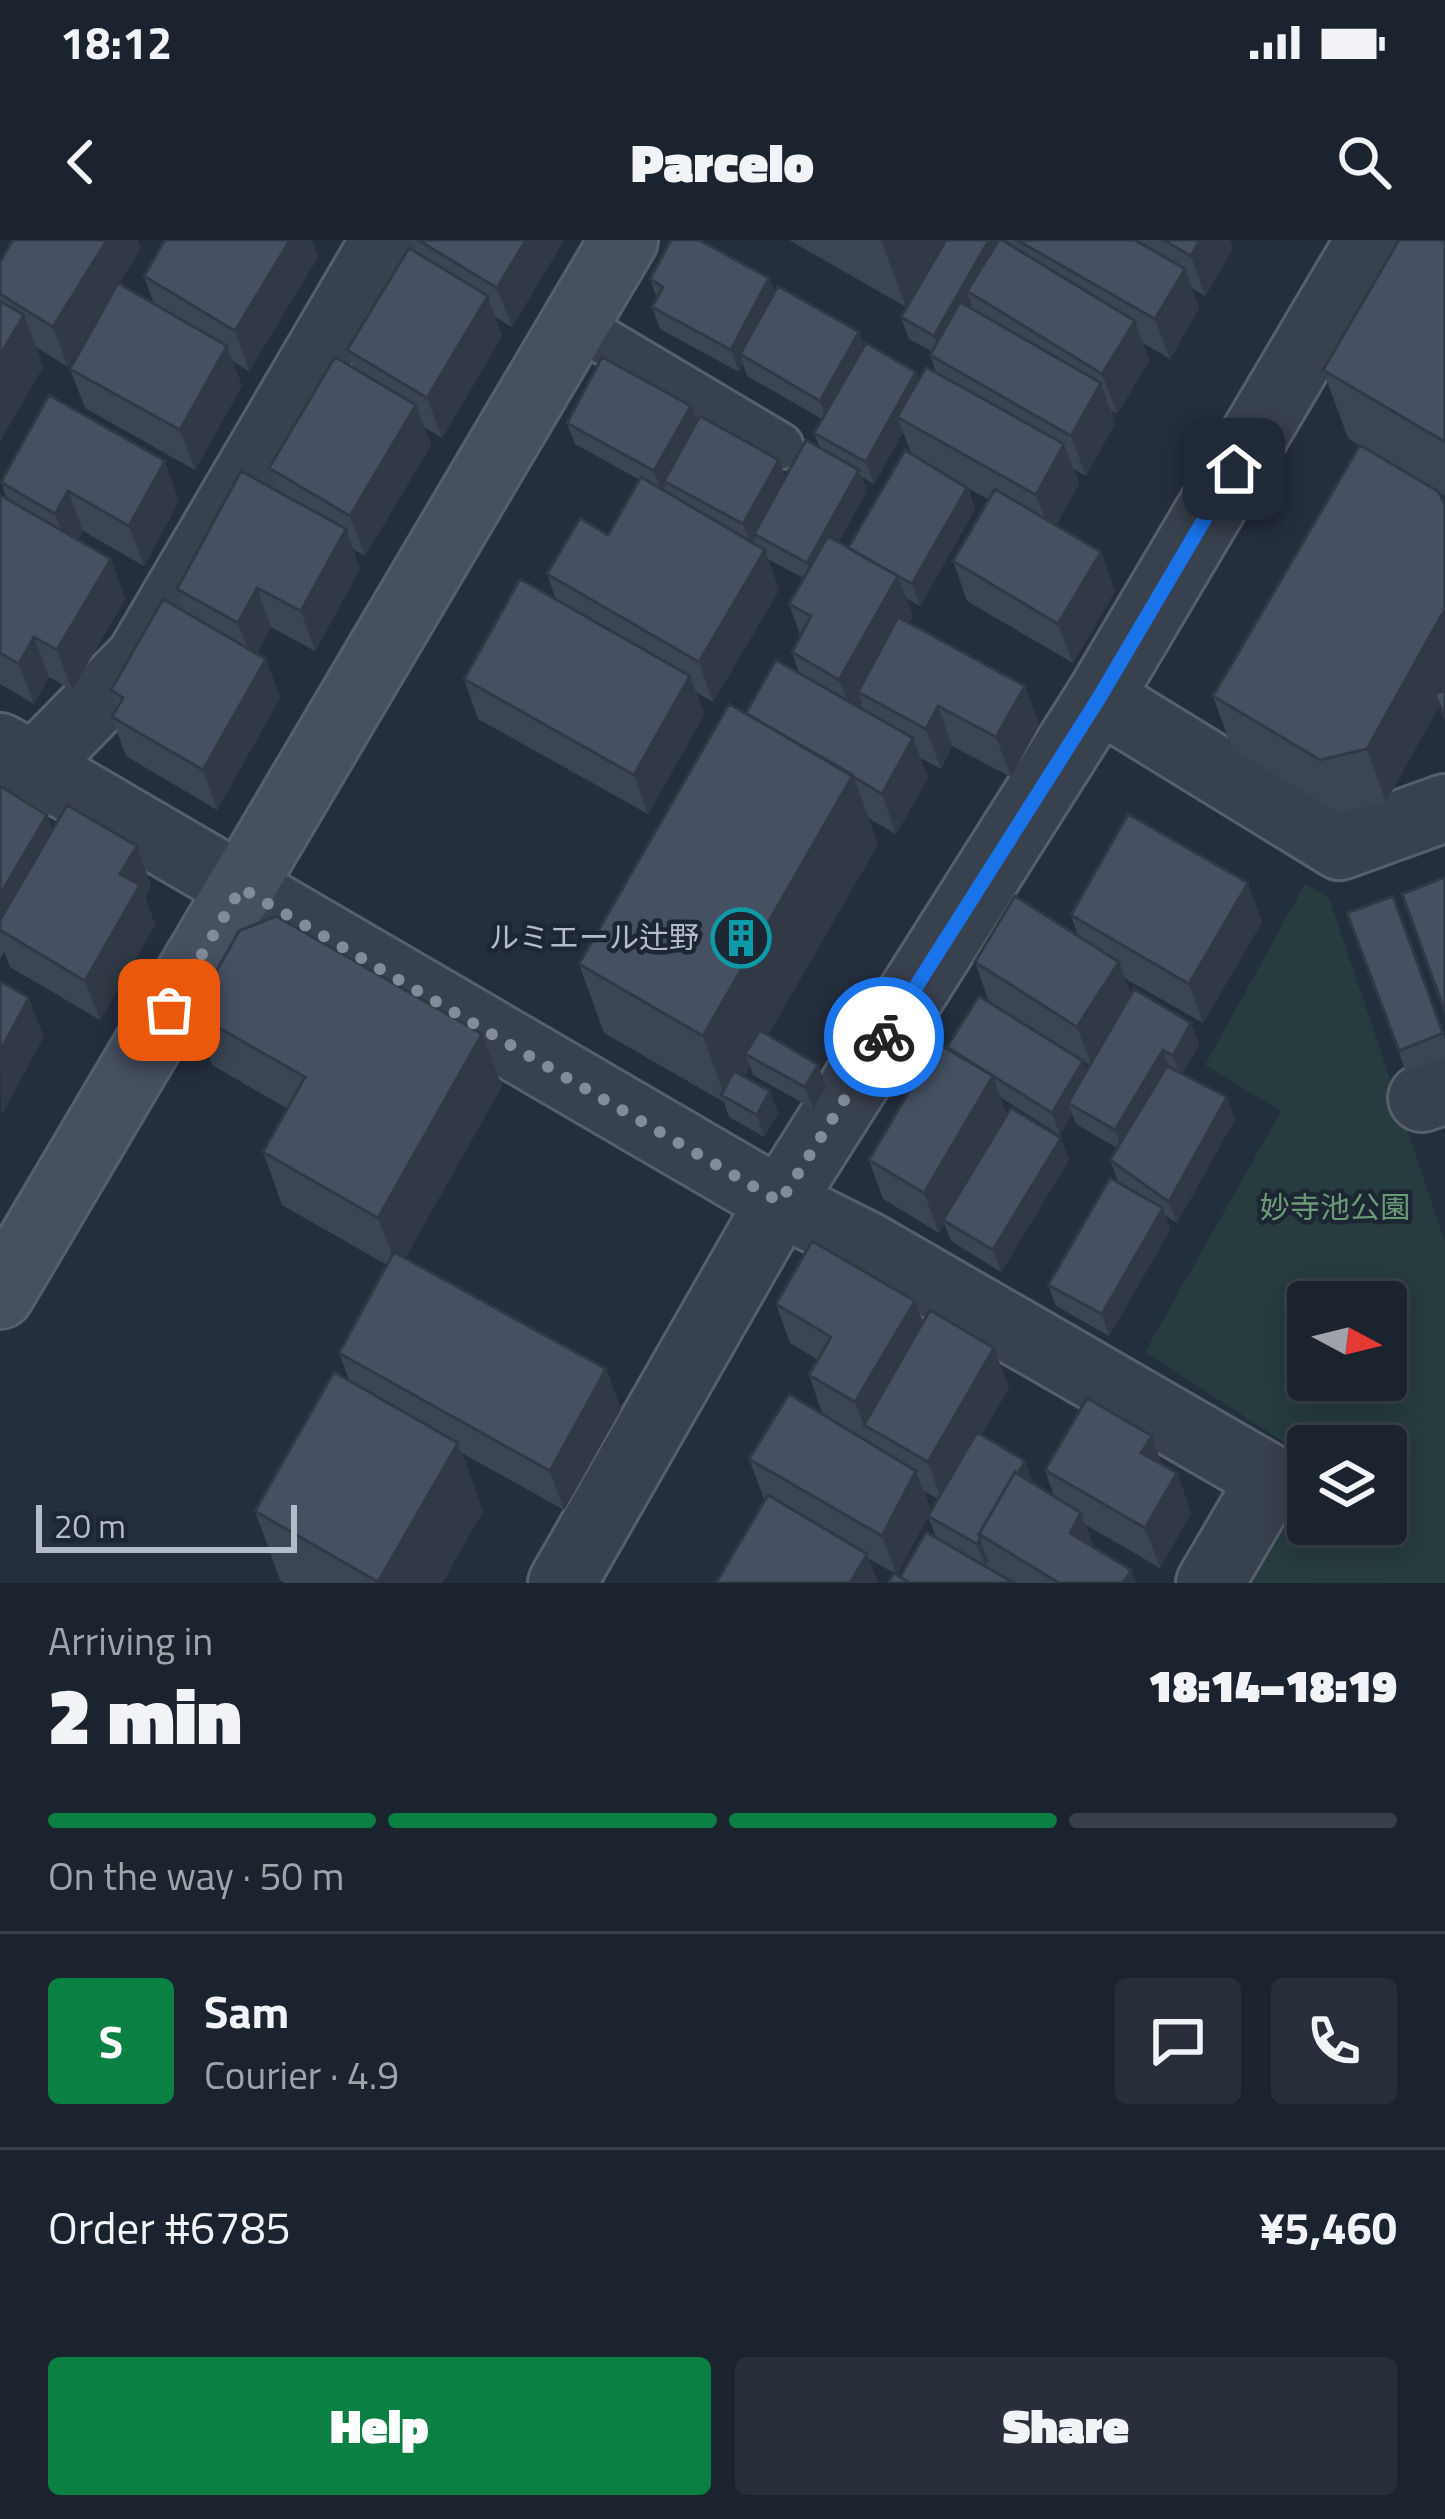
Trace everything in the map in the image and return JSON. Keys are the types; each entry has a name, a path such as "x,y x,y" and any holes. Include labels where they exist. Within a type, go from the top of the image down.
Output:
{"street":[{"path":"385,240 140,658 17,757 780,1202 866,1246 1271,1479 1210,1583"},
{"path":"0,1295 624,240"},
{"path":"562,1583 780,1202 1099,698 1370,240"},
{"path":"1099,698 1340,846 1445,808"}],"lane":[{"path":"575,324 779,446"}],"green space":[{"name":"妙寺池公園","path":"1305,884 1329,898 1445,1242 1445,1583 1252,1583 1287,1523 1287,1545 1407,1545 1407,1425 1287,1425 1287,1444 1145,1352 1281,1111 1205,1065"}],"building":[{"path":"13,240 107,240 53,327 0,294 0,262"},
{"path":"165,240 290,240 235,331 144,276"},
{"path":"418,240 526,240 497,288"},
{"path":"671,240 699,240 769,278 731,350 652,307 663,287 650,279"},
{"path":"946,240 989,240 934,336 901,317"},
{"path":"999,240 1135,321 1102,374 967,291"},
{"path":"1017,240 1135,240 1185,269 1155,319"},
{"path":"1163,240 1200,240 1191,256"},
{"path":"1399,240 1445,240 1445,442 1323,370"},
{"path":"409,248 488,296 427,398 347,350"},
{"path":"118,283 227,346 180,430 70,369"},
{"path":"778,286 859,332 820,401 740,354"},
{"path":"0,301 24,315 0,355"},
{"path":"960,302 1101,383 1071,436 930,355"},
{"path":"866,343 916,372 866,462 814,433"},
{"path":"335,357 416,405 350,516 269,468"},
{"path":"602,357 691,406 654,471 567,423"},
{"path":"926,367 1064,444 1036,495 897,417"},
{"path":"49,395 165,461 129,526 68,491 55,514 1,482"},
{"path":"700,416 779,460 743,524 664,481"},
{"path":"806,440 859,470 807,563 754,534"},
{"path":"1360,445 1439,492 1445,505 1445,609 1367,749 1320,760 1213,696"},
{"path":"905,450 967,488 912,584 848,548"},
{"path":"241,471 346,529 301,611 257,588 238,623 177,589"},
{"path":"641,477 765,550 699,662 547,574 580,518 608,535"},
{"path":"995,489 1101,552 1058,624 953,561"},
{"path":"0,495 111,559 57,650 34,637 19,664 0,653"},
{"path":"828,536 898,576 839,680 792,652 811,616 789,604"},
{"path":"520,579 690,676 634,775 464,679"},
{"path":"163,599 266,659 203,770 112,717 123,698 111,690"},
{"path":"898,617 1025,686 996,737 938,706 926,729 858,692"},
{"path":"776,660 913,738 882,794 746,713"},
{"path":"1445,690 1445,719 1435,694"},
{"path":"729,704 853,775 703,1036 579,964"},
{"path":"0,786 47,815 0,895"},
{"path":"67,805 137,846 120,874 140,885 85,981 0,930 0,920"},
{"path":"1128,814 1248,883 1189,984 1071,915"},
{"path":"1445,877 1445,1012 1402,894"},
{"path":"1015,896 1119,962 1077,1027 975,962"},
{"path":"1393,896 1443,1033 1399,1051 1347,913"},
{"path":"276,916 482,1034 378,1218 263,1152 305,1077 193,1013 239,931"},
{"path":"0,981 29,998 0,1051"},
{"path":"1134,989 1191,1023 1173,1056 1163,1050 1115,1130 1068,1103"},
{"path":"979,996 1083,1061 1052,1113 947,1047"},
{"path":"760,1030 818,1065 805,1087 745,1054"},
{"path":"937,1043 993,1076 924,1193 869,1160"},
{"path":"1167,1066 1227,1097 1169,1202 1110,1160"},
{"path":"734,1071 770,1091 757,1115 721,1095"},
{"path":"1011,1108 1061,1138 993,1250 943,1220"},
{"path":"1110,1178 1163,1208 1102,1314 1048,1285"},
{"path":"812,1241 915,1301 855,1402 809,1375 831,1337 776,1304"},
{"path":"394,1252 606,1369 550,1471 339,1353"},
{"path":"930,1310 994,1348 928,1462 864,1425"},
{"path":"334,1372 458,1443 378,1582 255,1511"},
{"path":"789,1394 916,1471 882,1536 749,1459"},
{"path":"1087,1398 1152,1436 1141,1453 1177,1473 1145,1528 1045,1470"},
{"path":"977,1432 1025,1461 977,1544 928,1516"},
{"path":"1015,1472 1081,1513 1070,1533 1131,1570 1123,1583 1059,1583 979,1534"},
{"path":"768,1495 867,1554 850,1583 716,1583"},
{"path":"926,1532 1014,1583 910,1583 900,1577"},
{"path":"894,1573 910,1583 888,1583"}],"way so far":[{"path":"169,1010 241,888 780,1202 884,1037"}],"place":[{"name":"ルミエール辻野","path":"741,938"}],"route":[{"path":"884,1037 1099,698 1234,469"}]}
